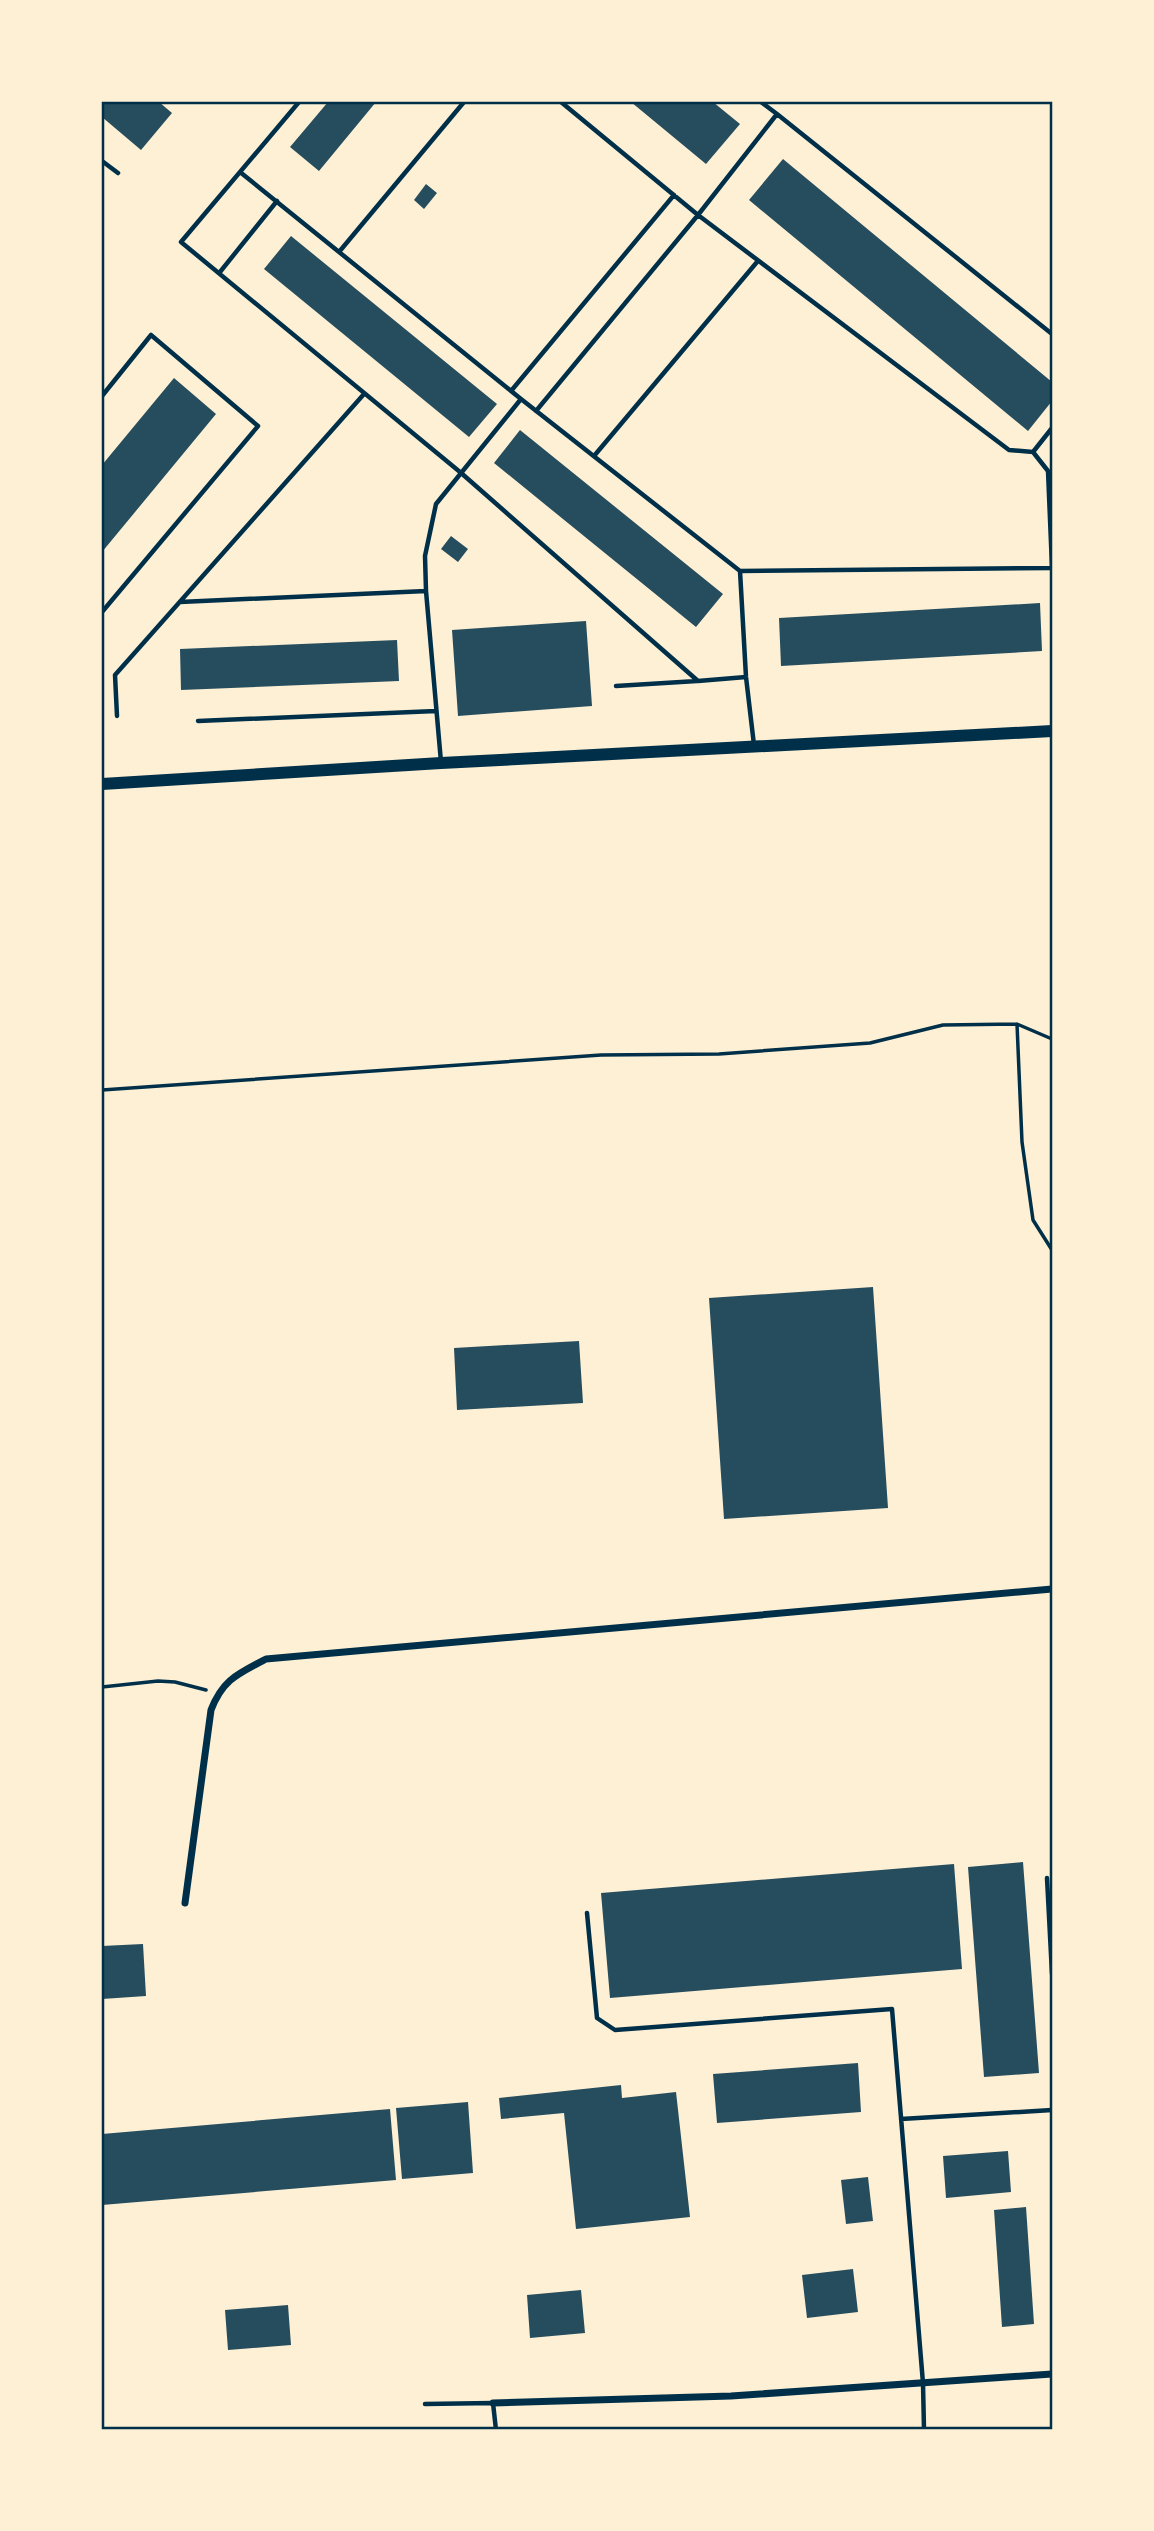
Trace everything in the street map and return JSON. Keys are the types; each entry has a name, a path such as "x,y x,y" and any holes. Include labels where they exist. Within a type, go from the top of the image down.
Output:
{"street":[{"path":"102,784 1052,731"},
{"path":"185,1903 211,1710 228,1680 266,1659 1052,1589"},
{"path":"492,2403 731,2396 1052,2374"}],"lane":[{"path":"299,102 181,242 460,472 698,681"},
{"path":"339,252 464,102"},
{"path":"240,172 536,411 740,571 1052,568 1048,471 1033,452 1009,450 757,262 561,102"},
{"path":"761,102 1052,334"},
{"path":"536,411 698,215 777,114"},
{"path":"102,161 118,173"},
{"path":"511,391 674,195"},
{"path":"220,272 277,201"},
{"path":"594,457 757,262"},
{"path":"102,396 151,335 258,426 102,612"},
{"path":"117,716 115,675 364,394"},
{"path":"441,763 425,556 436,503 521,399"},
{"path":"1033,452 1052,428"},
{"path":"740,571 746,677 754,747"},
{"path":"180,602 426,591"},
{"path":"616,685 746,677"},
{"path":"198,721 436,711"},
{"path":"1047,1878 1052,1974"},
{"path":"587,1913 597,2018 615,2030 892,2008 923,2383 924,2430"},
{"path":"901,2119 1052,2110"},
{"path":"425,2404 492,2403 496,2430"}],"path":[{"path":"102,1090 601,1055 719,1054 870,1043 943,1025 1017,1024 1052,1039"},
{"path":"1017,1024 1023,1142 1033,1220 1052,1250"},
{"path":"102,1687 158,1681 175,1682 218,1694"}],"building":[{"path":"102,102 159,102 172,113 141,150 102,117"},
{"path":"328,102 376,102 319,171 290,147"},
{"path":"631,102 713,102 740,124 706,164"},
{"path":"783,159 1052,382 1052,401 1028,431 749,200"},
{"path":"426,184 437,193 424,209 414,200"},
{"path":"291,236 497,404 469,437 264,269"},
{"path":"174,378 216,414 102,552 102,465"},
{"path":"520,430 723,594 696,627 494,463"},
{"path":"451,536 468,549 458,562 441,549"},
{"path":"1040,603 1042,651 781,666 779,618"},
{"path":"586,621 592,706 458,716 452,630"},
{"path":"397,640 399,681 181,690 180,649"},
{"path":"873,1287 888,1508 724,1519 709,1298"},
{"path":"579,1341 583,1403 457,1410 454,1348"},
{"path":"1023,1862 1039,2073 984,2077 968,1867"},
{"path":"954,1864 962,1969 610,1998 601,1893"},
{"path":"143,1944 146,1996 102,1999 102,1946"},
{"path":"858,2063 861,2112 717,2123 713,2074"},
{"path":"621,2085 622,2098 676,2092 690,2217 576,2229 564,2113 501,2119 499,2098"},
{"path":"468,2102 473,2173 402,2179 396,2108"},
{"path":"390,2109 396,2180 102,2205 102,2134"},
{"path":"1008,2151 1011,2192 946,2198 943,2156"},
{"path":"868,2177 873,2221 846,2224 841,2180"},
{"path":"1026,2207 1034,2324 1002,2327 994,2210"},
{"path":"853,2269 858,2312 807,2318 802,2275"},
{"path":"581,2290 585,2333 530,2338 527,2295"},
{"path":"288,2305 291,2345 228,2350 225,2310"}]}
